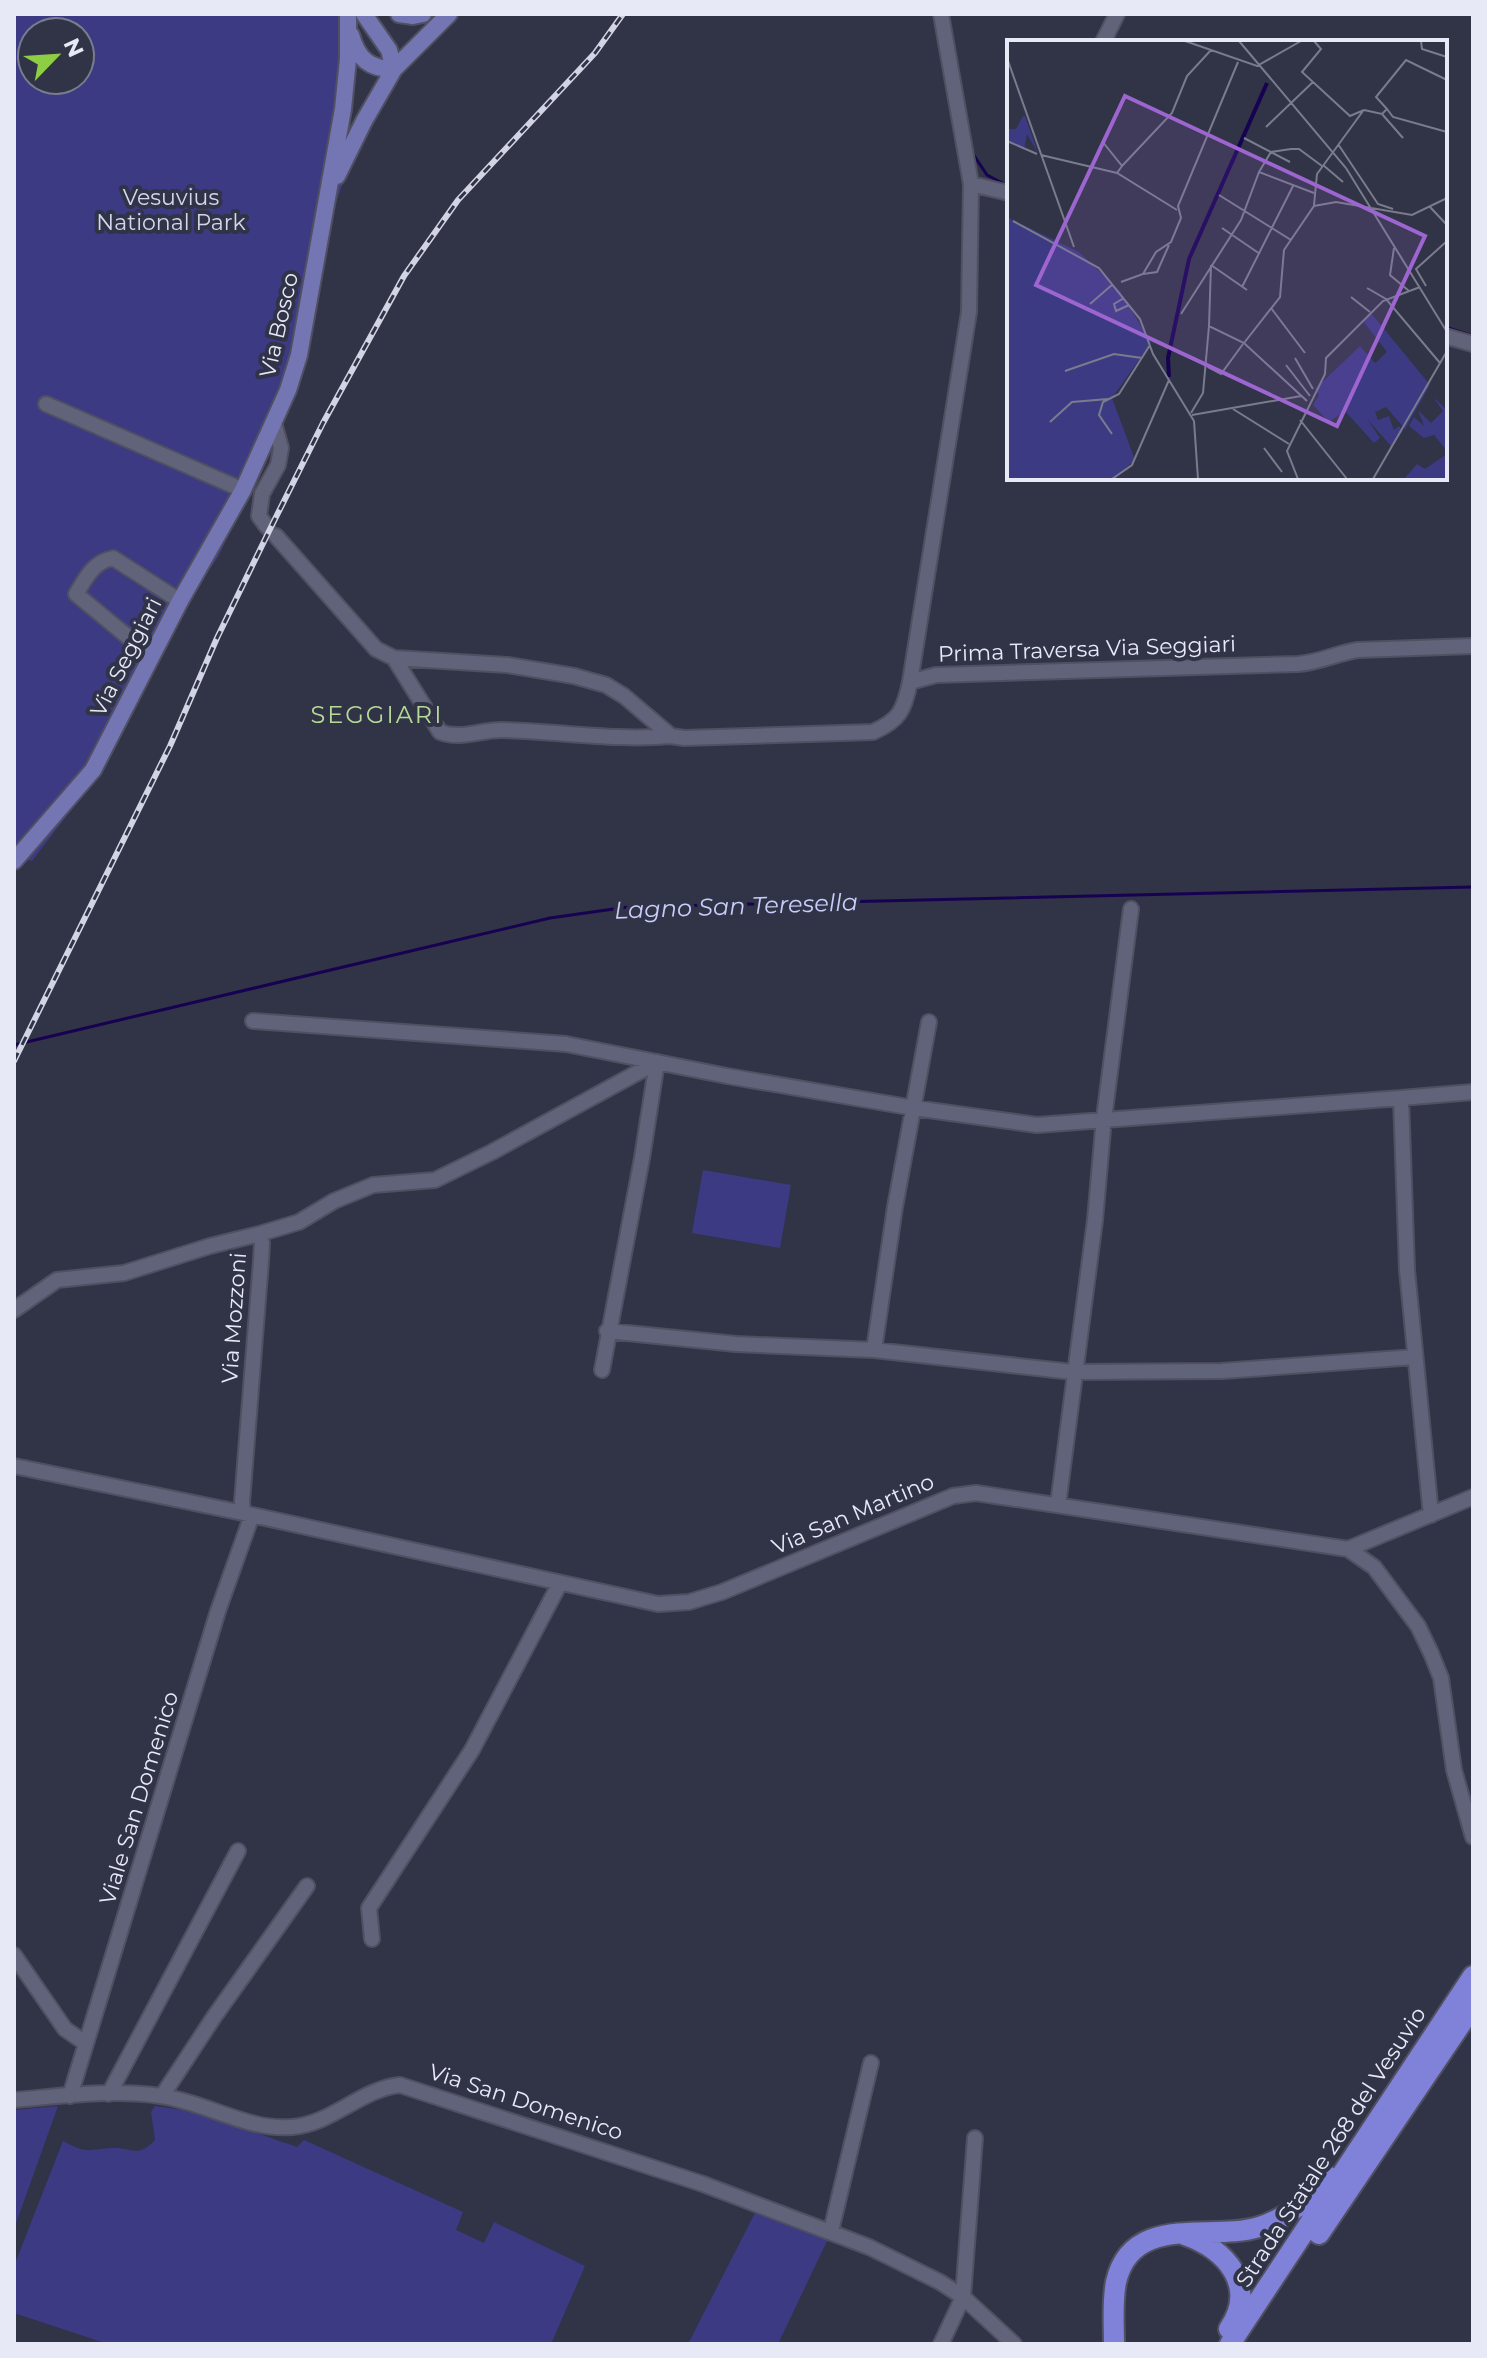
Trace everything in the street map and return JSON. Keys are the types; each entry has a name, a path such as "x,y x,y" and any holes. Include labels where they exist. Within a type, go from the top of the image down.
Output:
{"highway":[{"name":"Strada Statale 268 del Vesuvio","path":"1230,2344 1473,1976"},
{"name":"Strada Statale 268 del Vesuvio","path":"1246,2344 1473,2006"},
{"path":"1114,2344 1116,2284 1123,2266 1134,2251 1163,2234 1258,2227 1281,2217 1303,2204 1372,2130"},
{"path":"1178,2233 1209,2244 1223,2255 1233,2268 1239,2284 1239,2301 1233,2324 1219,2344"}],"main road":[{"path":"348,22 355,50 366,64 378,69 394,69 389,50 364,14"},
{"path":"399,14 423,14"},
{"name":"Via Bosco","path":"327,195 394,69 449,14"},
{"name":"Via Bosco","path":"257,459 299,355 343,109 348,22"},
{"name":"Via Seggiari","path":"14,861 93,770 257,459"}],"street":[{"path":"910,682 969,312 971,184 941,14"},
{"path":"1104,40 1117,14"},
{"path":"971,184 1007,193"},
{"path":"1447,337 1473,344"},
{"path":"46,404 243,490"},
{"path":"274,423 281,448 278,465 262,494 259,516 376,649 394,658 507,665 574,676 606,685 671,736"},
{"path":"257,459 269,478"},
{"path":"151,656 76,594 100,561 113,558 180,601"},
{"name":"Prima Traversa Via Seggiari","path":"394,658 440,732 449,736 499,730 684,738 873,732 891,724 900,713 906,703 910,682 936,675 1309,663 1358,650 1473,646"},
{"path":"1058,1505 1131,909"},
{"path":"253,1021 566,1044 914,1108 1037,1125 1473,1092"},
{"path":"874,1350 895,1207 929,1022"},
{"path":"259,1234 299,1222 334,1201 373,1185 435,1180 657,1062"},
{"path":"602,1370 657,1062"},
{"path":"1401,1098 1407,1270 1431,1515"},
{"name":"Via Mozzoni","path":"14,1310 57,1280 124,1273 259,1234 262,1252 242,1502 248,1514"},
{"path":"607,1331 736,1344 874,1350 1073,1372 1222,1371 1415,1357"},
{"name":"Via San Martino","path":"14,1466 658,1604 689,1602 722,1592 953,1496 976,1493 1348,1549"},
{"path":"1348,1549 1473,1497"},
{"name":"Viale San Domenico","path":"70,2096 248,1514"},
{"path":"1348,1549 1374,1567 1418,1626 1431,1653 1444,1692 1454,1770 1473,1837"},
{"path":"372,1939 369,1908 472,1750 560,1583"},
{"path":"109,2094 238,1851"},
{"path":"162,2096 307,1886"},
{"path":"14,1955 65,2029 85,2043"},
{"path":"831,2231 871,2063"},
{"name":"Via San Domenico","path":"14,2100 109,2094 162,2096 274,2127 293,2127 313,2123 372,2092 400,2085 703,2184 831,2231 931,2278 963,2297 1014,2344"},
{"path":"941,2344 963,2297 975,2138"}],"green space":[{"name":"Vesuvius National Park","path":"14,14 351,14 344,129 346,175 331,216 319,275 315,318 285,417 218,557 183,608 96,778 32,861 25,859 14,871"},
{"path":"703,1170 791,1185 780,1248 692,1233"},
{"path":"58,2106 14,2229 14,2110"},
{"path":"155,2106 209,2117 297,2147 304,2140 463,2212 456,2230 484,2243 494,2222 585,2266 551,2344 108,2344 14,2313 14,2266 63,2141 88,2150 120,2148 139,2151 155,2140 151,2112"},
{"path":"755,2213 828,2239 778,2344 688,2344"}],"waterway":[{"path":"971,151 987,175 1007,185"},
{"path":"1447,328 1473,336"},
{"name":"Lagno San Teresella","path":"14,1045 550,918 628,907 1473,887"}],"railway":[{"path":"14,1061 170,746 217,638 273,523 323,423 404,276 458,200 595,53 623,14"}],"district":[{"name":"SEGGIARI","path":"377,714"}]}
